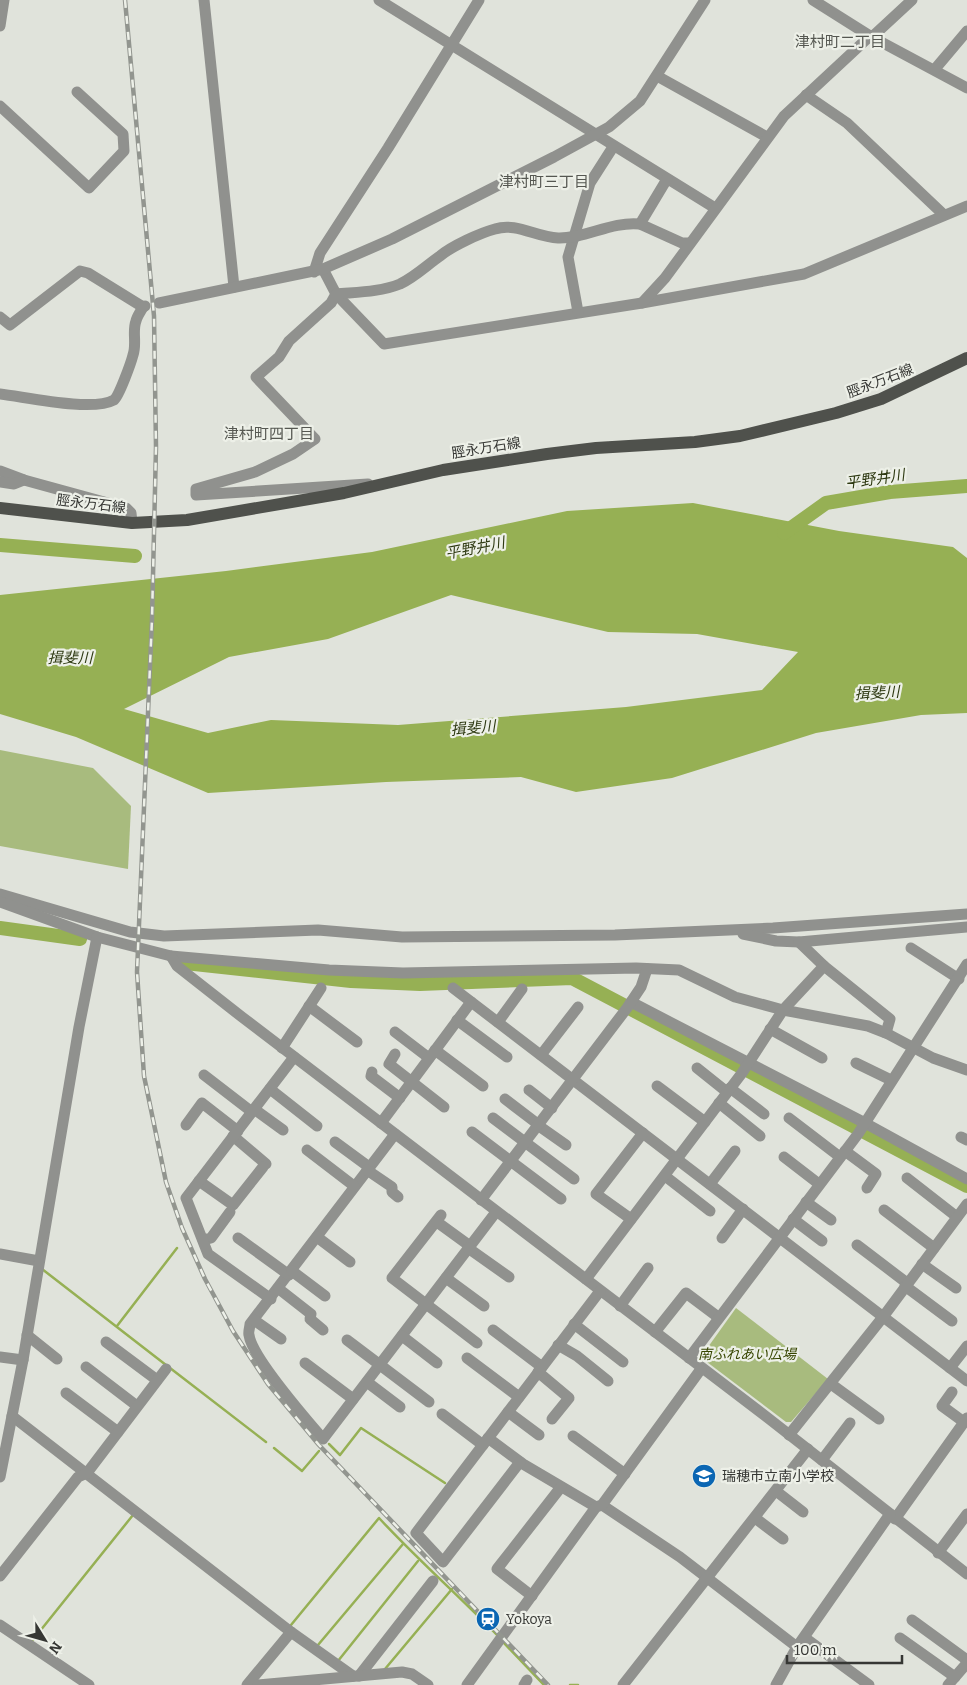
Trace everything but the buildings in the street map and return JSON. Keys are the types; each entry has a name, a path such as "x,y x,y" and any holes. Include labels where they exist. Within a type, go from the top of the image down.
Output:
{"main road":[{"name":"脛永万石線","path":"0,508 132,524 187,520 395,482 443,470 547,454 596,448 695,442 740,436 836,413 882,399 967,358"}],"street":[{"path":"0,26 4,0"},
{"path":"204,0 234,286"},
{"path":"379,0 595,136 715,208"},
{"path":"479,0 388,148 320,253 318,271 336,294 384,344 642,303 804,274 967,206"},
{"path":"159,303 234,286 318,271 392,239 595,136 629,112 640,101 705,0"},
{"path":"813,0 871,36 935,68 967,88"},
{"path":"642,303 665,278 767,137 806,95 912,0"},
{"path":"935,68 967,31"},
{"path":"657,76 767,137"},
{"path":"0,106 89,188 124,151 123,134 77,92"},
{"path":"806,95 847,123 944,215"},
{"path":"578,312 568,257 590,183 613,147"},
{"path":"640,224 667,179"},
{"path":"336,294 381,290 401,283 419,273 442,254 493,229 512,228 559,238 620,224 640,224 682,243 690,243"},
{"path":"0,317 10,325 80,271 88,273 144,307 135,321 134,352 119,393 114,400 98,404 81,405 0,394"},
{"path":"336,294 331,304 289,341 278,357 256,377 315,439 294,454 255,472 196,489 196,495 219,495 305,486 395,482"},
{"path":"0,471 24,480 126,508 131,513 132,524"},
{"path":"0,482 14,484 24,480"},
{"path":"0,894 130,932 164,936 318,930 402,937 614,935 727,930 967,914"},
{"path":"0,902 96,938 171,956 328,970 403,973 679,970 735,996 783,1010 868,1026 967,1070"},
{"path":"727,930 776,941 799,942 967,927"},
{"path":"0,1477 23,1360 96,938"},
{"path":"799,942 824,966 890,1019 886,1033"},
{"path":"911,948 961,982"},
{"path":"171,956 178,966 282,1048 808,1449 967,1574"},
{"path":"689,1358 718,1317 858,1134 912,1047 961,982 967,964"},
{"path":"586,1279 719,1104 783,1010 824,966"},
{"path":"481,1200 574,1080 631,1002 641,987 647,969"},
{"path":"282,1048 321,988"},
{"path":"453,988 967,1381"},
{"path":"498,1022 522,989"},
{"path":"382,1123 471,1002"},
{"path":"631,1002 865,1123 967,1179"},
{"path":"309,1006 358,1042"},
{"path":"541,1055 578,1007"},
{"path":"457,1020 507,1056"},
{"path":"770,1029 822,1058"},
{"path":"395,1032 483,1086"},
{"path":"395,1054 389,1064 410,1085 443,1109"},
{"path":"271,1299 208,1254 186,1198 294,1057"},
{"path":"856,1063 890,1080"},
{"path":"697,1068 764,1114"},
{"path":"372,1072 371,1076 400,1098"},
{"path":"204,1075 284,1130"},
{"path":"657,1086 705,1122"},
{"path":"270,1089 317,1126"},
{"path":"529,1090 552,1108"},
{"path":"505,1099 566,1145"},
{"path":"186,1125 202,1103 265,1165 233,1205 199,1181"},
{"path":"719,1104 760,1136"},
{"path":"493,1118 574,1179"},
{"path":"789,1118 842,1154 876,1174 867,1188"},
{"path":"472,1132 561,1199"},
{"path":"631,1219 596,1194 642,1133"},
{"path":"395,1134 354,1186 279,1289 250,1324 248,1335 255,1351 292,1403 323,1439 496,1212"},
{"path":"335,1142 392,1187 392,1192 398,1197"},
{"path":"307,1150 354,1186"},
{"path":"710,1184 735,1151"},
{"path":"784,1158 819,1184"},
{"path":"665,1176 710,1211"},
{"path":"789,1435 831,1384 963,1211 907,1178"},
{"path":"806,1202 830,1220"},
{"path":"722,1238 743,1209"},
{"path":"884,1210 934,1248"},
{"path":"203,1240 211,1238 230,1212"},
{"path":"477,1343 392,1278 439,1218 469,1247 509,1277"},
{"path":"793,1219 822,1240"},
{"path":"317,1237 350,1262"},
{"path":"238,1238 325,1296"},
{"path":"857,1245 952,1321"},
{"path":"0,1254 39,1260"},
{"path":"922,1264 956,1288"},
{"path":"620,1306 648,1268"},
{"path":"446,1278 484,1306"},
{"path":"279,1289 311,1314 310,1319 323,1330"},
{"path":"520,1462 443,1562 416,1533 600,1291"},
{"path":"655,1332 686,1293 718,1317"},
{"path":"254,1320 281,1339"},
{"path":"574,1324 623,1362"},
{"path":"492,1330 540,1369 569,1398 552,1419"},
{"path":"404,1333 439,1360"},
{"path":"27,1335 56,1359"},
{"path":"347,1340 428,1402"},
{"path":"106,1342 157,1380"},
{"path":"558,1345 577,1356 608,1381"},
{"path":"950,1368 967,1346"},
{"path":"0,1357 23,1360"},
{"path":"467,1358 519,1397"},
{"path":"305,1363 353,1400"},
{"path":"86,1367 138,1406"},
{"path":"0,1576 78,1477 87,1473 166,1369"},
{"path":"467,1685 701,1369"},
{"path":"365,1384 397,1409"},
{"path":"831,1384 879,1419"},
{"path":"776,1685 797,1647 892,1516 966,1420 942,1406 952,1392"},
{"path":"66,1393 118,1432"},
{"path":"508,1412 539,1435"},
{"path":"442,1414 561,1487 599,1506 708,1577 797,1647"},
{"path":"12,1416 291,1632 356,1676"},
{"path":"822,1460 850,1423"},
{"path":"573,1436 624,1474"},
{"path":"624,1685 808,1449"},
{"path":"532,1596 497,1569 561,1487"},
{"path":"776,1491 803,1512"},
{"path":"938,1552 967,1514"},
{"path":"755,1518 783,1539"},
{"path":"356,1676 433,1581"},
{"path":"900,1638 951,1681 966,1665 912,1620"},
{"path":"0,1625 90,1685"},
{"path":"247,1685 291,1632"},
{"path":"805,1638 866,1684"},
{"path":"258,1685 402,1672 412,1674 428,1685"}],"green space":[{"path":"0,750 93,768 131,806 128,869 0,846"},
{"name":"南ふれあい広場","path":"736,1308 828,1379 791,1422 786,1422 703,1359 703,1354"}],"water":[{"name":"揖斐川","path":"693,503 839,531 953,547 967,558 967,713 921,715 816,733 672,778 576,792 521,777 386,782 208,793 76,737 0,714 0,595 226,571 372,552 567,511","holes":["451,595 608,632 697,634 798,652 762,690 626,707 398,725 271,720 208,733 124,709 229,657 328,639"]}],"waterway":[{"name":"平野井川","path":"784,533 826,503 890,492 967,486"},
{"path":"0,545 135,556"},
{"path":"0,928 80,939"},
{"path":"185,963 351,981 420,984 572,978 967,1186"},
{"path":"117,1326 177,1248"},
{"path":"42,1269 166,1365"},
{"path":"170,1368 266,1442"},
{"path":"329,1444 340,1455 361,1428 445,1483"},
{"path":"274,1448 302,1471 319,1451"},
{"path":"32,1641 133,1515"},
{"path":"291,1625 379,1518 498,1636"},
{"path":"318,1645 403,1544"},
{"path":"338,1661 418,1561"},
{"path":"385,1669 452,1589"},
{"path":"502,1641 544,1685"},
{"path":"570,1685 578,1685"}],"railway":[{"path":"125,0 154,316 156,447 152,619 137,972 144,1076 166,1182 182,1228 205,1279 233,1331 268,1384 319,1445 548,1685"}],"place":[{"name":"瑞穂市立南小学校","path":"704,1476"},
{"name":"Yokoya","path":"488,1619"}],"district":[{"name":"津村町二丁目","path":"840,42"},
{"name":"津村町三丁目","path":"544,182"},
{"name":"津村町四丁目","path":"269,434"}]}
